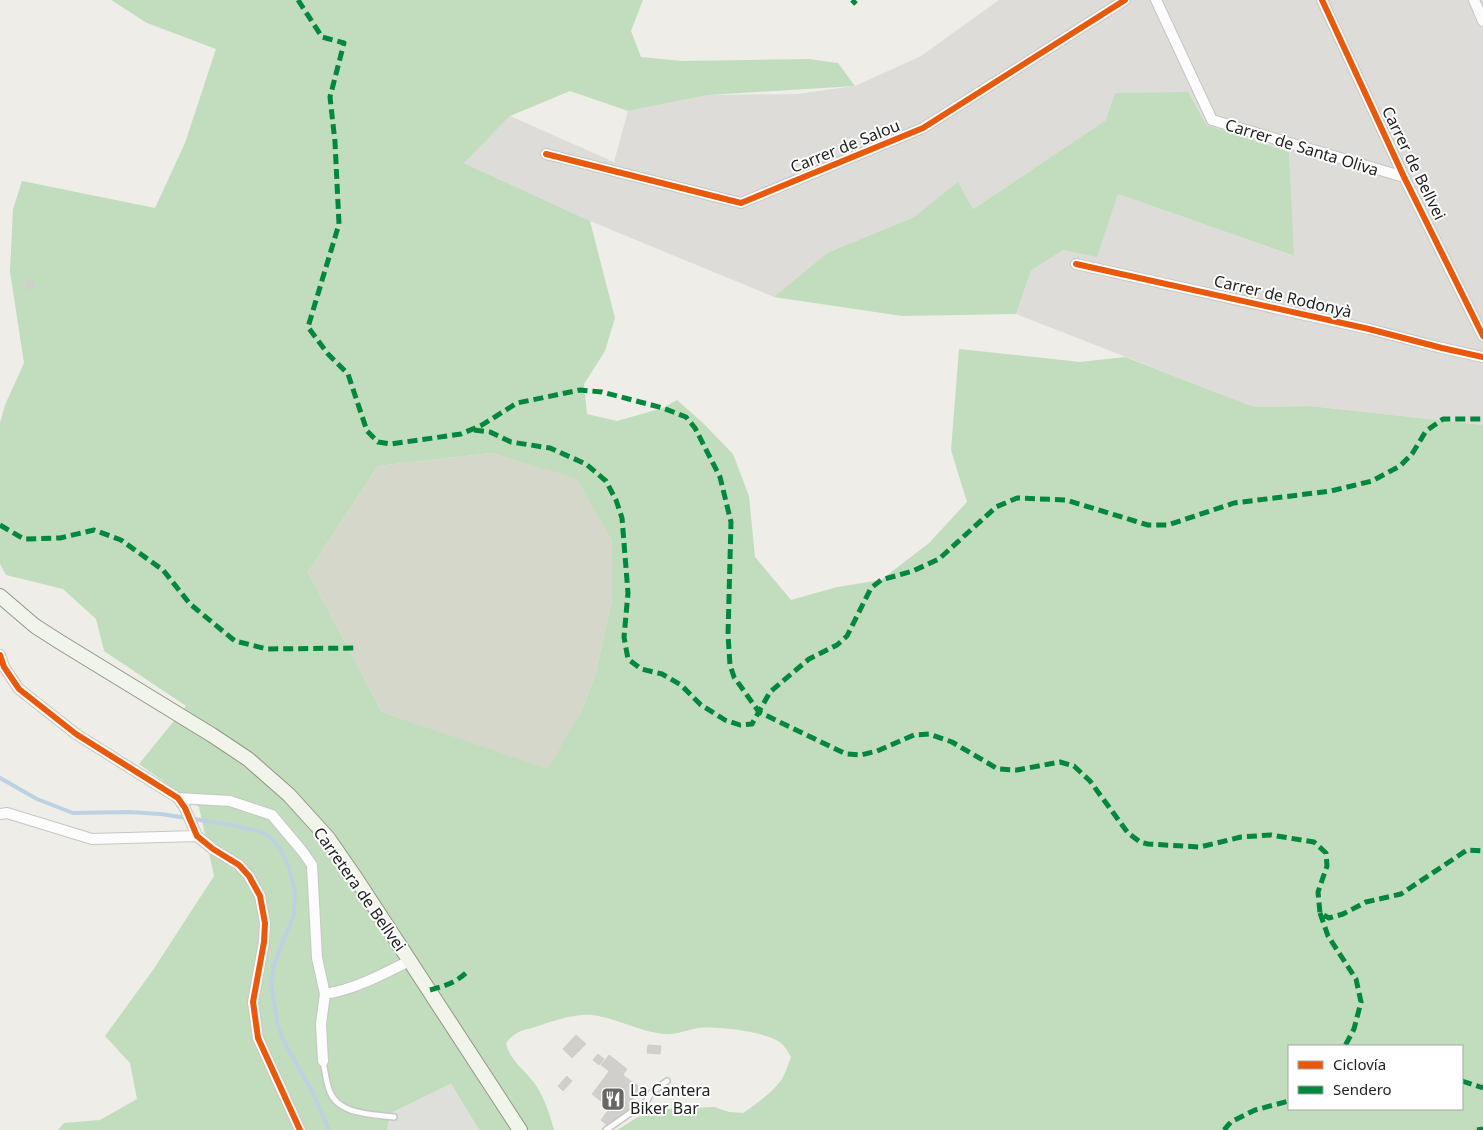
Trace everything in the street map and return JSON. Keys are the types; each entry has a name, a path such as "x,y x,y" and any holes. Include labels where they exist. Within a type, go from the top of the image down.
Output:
{"main road":[{"name":"Carretera de Bellvei","path":"0,596 51,637 248,759 282,789 328,838 358,880 520,1130"}],"street":[{"name":"Carrer de Salou","path":"546,154 741,203 923,128 1125,0"},
{"name":"Carrer de Santa Oliva","path":"1156,0 1212,120 1404,177"},
{"name":"Carrer de Bellvei","path":"1322,0 1404,177 1483,336"},
{"path":"1474,0 1483,21"},
{"name":"Carrer de Rodonyà","path":"1076,264 1369,329 1483,357"},
{"path":"0,655 4,667 19,689 76,734 178,798 185,808 197,836 213,850 238,865 249,876 260,896 265,923 264,942 253,1002 258,1038 300,1130"},
{"path":"178,798 230,801 272,815 312,865 317,958 324,994 320,1024 323,1061"},
{"path":"0,814 7,813 92,839 197,836"},
{"path":"324,994 339,992 366,983 411,960"}],"lane":[{"path":"323,1061 331,1094 339,1103 350,1110 394,1117"},
{"path":"606,1130 646,1102 651,1093 667,1081"}],"shaded area":[{"path":"999,0 1483,0 1483,425 1310,406 1254,407 1016,314 1031,271 1063,250 1097,256 1118,194 1293,256 1289,152 1206,125 1106,120 973,209 958,183 914,217 827,253 774,297 590,221 464,163 510,116 614,162 628,111 708,95 797,94 855,86 921,56"},
{"path":"491,453 578,479 612,541 612,599 596,672 582,710 549,770 382,712 308,572 378,466"},
{"path":"451,1084 479,1130 387,1130 391,1113"}],"green space":[{"path":"111,0 643,0 631,31 641,57 682,61 809,59 838,63 855,86 708,95 628,111 570,91 510,116 464,163 590,221 615,318 605,351 584,384 587,414 617,421 663,408 677,400 703,423 733,454 749,496 755,557 791,600 837,587 881,580 929,543 967,502 951,450 959,349 1080,362 1125,357 1254,407 1310,406 1483,425 1483,1130 617,1130 638,1117 662,1109 714,1107 729,1112 743,1113 774,1089 783,1076 791,1057 785,1047 778,1041 749,1032 698,1028 673,1034 664,1034 606,1018 582,1015 523,1030 506,1043 511,1056 540,1092 554,1130 479,1130 451,1084 391,1113 387,1130 58,1130 64,1123 100,1120 137,1099 130,1063 105,1036 153,970 214,876 199,807 139,764 186,706 104,651 96,619 63,589 6,575 0,564 0,423 5,405 24,363 10,272 13,209 22,181 155,208 185,143 216,49 147,23","holes":["491,453 577,479 612,541 612,599 596,672 582,710 548,769 382,712 308,572 378,466"]},
{"path":"1188,92 1206,125 1289,152 1294,256 1118,194 1097,257 1063,250 1031,271 1016,314 902,316 774,297 827,253 914,217 958,182 973,209 1106,120 1115,93"}],"building":[{"path":"30,280 35,285 30,290 25,285"},
{"path":"576,1035 586,1044 572,1058 563,1049"},
{"path":"648,1045 661,1046 660,1054 647,1053"},
{"path":"598,1054 604,1059 599,1065 593,1060"},
{"path":"609,1055 627,1069 611,1087 602,1081 609,1071 601,1065"},
{"path":"621,1074 634,1083 624,1096 611,1087"},
{"path":"567,1076 572,1081 563,1091 558,1086"},
{"name":"La Cantera Biker Bar","path":"602,1081 636,1105 621,1117 592,1094"},
{"path":"634,1083 641,1088 631,1101 624,1096"},
{"path":"610,1108 621,1117 608,1126 601,1120"}],"waterway":[{"path":"0,778 37,799 73,813 129,812 161,814 232,825 261,832 271,838 280,848 289,867 295,892 294,914 275,962 271,984 278,1026 283,1040 312,1091 329,1130"}],"marked path":[{"path":"298,0 322,37 344,43 330,97 335,142 339,224 308,327 328,354 348,374 367,431 378,442 391,444 461,434 482,425 517,403 580,390 602,392 663,408 686,417 695,428 720,477 731,522 728,635 730,665 734,677 759,712 846,754 861,755 877,751 914,735 929,734 952,742 998,769 1017,770 1060,762 1074,766 1090,781 1128,833 1140,842 1148,844 1200,847 1241,837 1271,835 1314,842 1326,853 1327,866 1318,892 1320,913 1329,918 1343,914 1366,902 1401,894 1467,850 1483,851"},
{"path":"852,0 856,4"},
{"path":"474,430 490,432 511,442 550,448 586,464 606,481 616,500 622,518 628,593 624,637 628,659 641,669 662,674 681,685 701,705 725,720 740,725 752,724 770,692 809,659 837,645 847,636 871,588 881,580 913,571 939,559 996,507 1017,498 1066,500 1148,525 1168,525 1234,503 1331,491 1372,481 1400,466 1412,454 1426,431 1443,419 1483,419"},
{"path":"0,525 24,539 60,538 94,530 121,540 163,570 190,604 235,641 267,649 356,648"},
{"path":"1320,913 1328,936 1356,979 1361,1002 1354,1029 1346,1045"},
{"path":"430,990 451,983 469,970"},
{"path":"1463,1081 1483,1088"},
{"path":"1224,1130 1231,1122 1255,1110 1288,1101"},
{"path":"1477,1130 1483,1129"}],"cycle path":[{"path":"546,154 741,203 923,128 1125,0"},
{"path":"1322,0 1404,177 1483,336"},
{"path":"1076,264 1369,329 1483,357"},
{"path":"0,655 4,667 19,689 76,734 178,798 185,808 197,836 213,849 239,865 249,876 260,896 265,923 264,942 253,1002 258,1038 300,1130"}],"place":[{"name":"La Cantera Biker Bar","path":"613,1099"}]}
